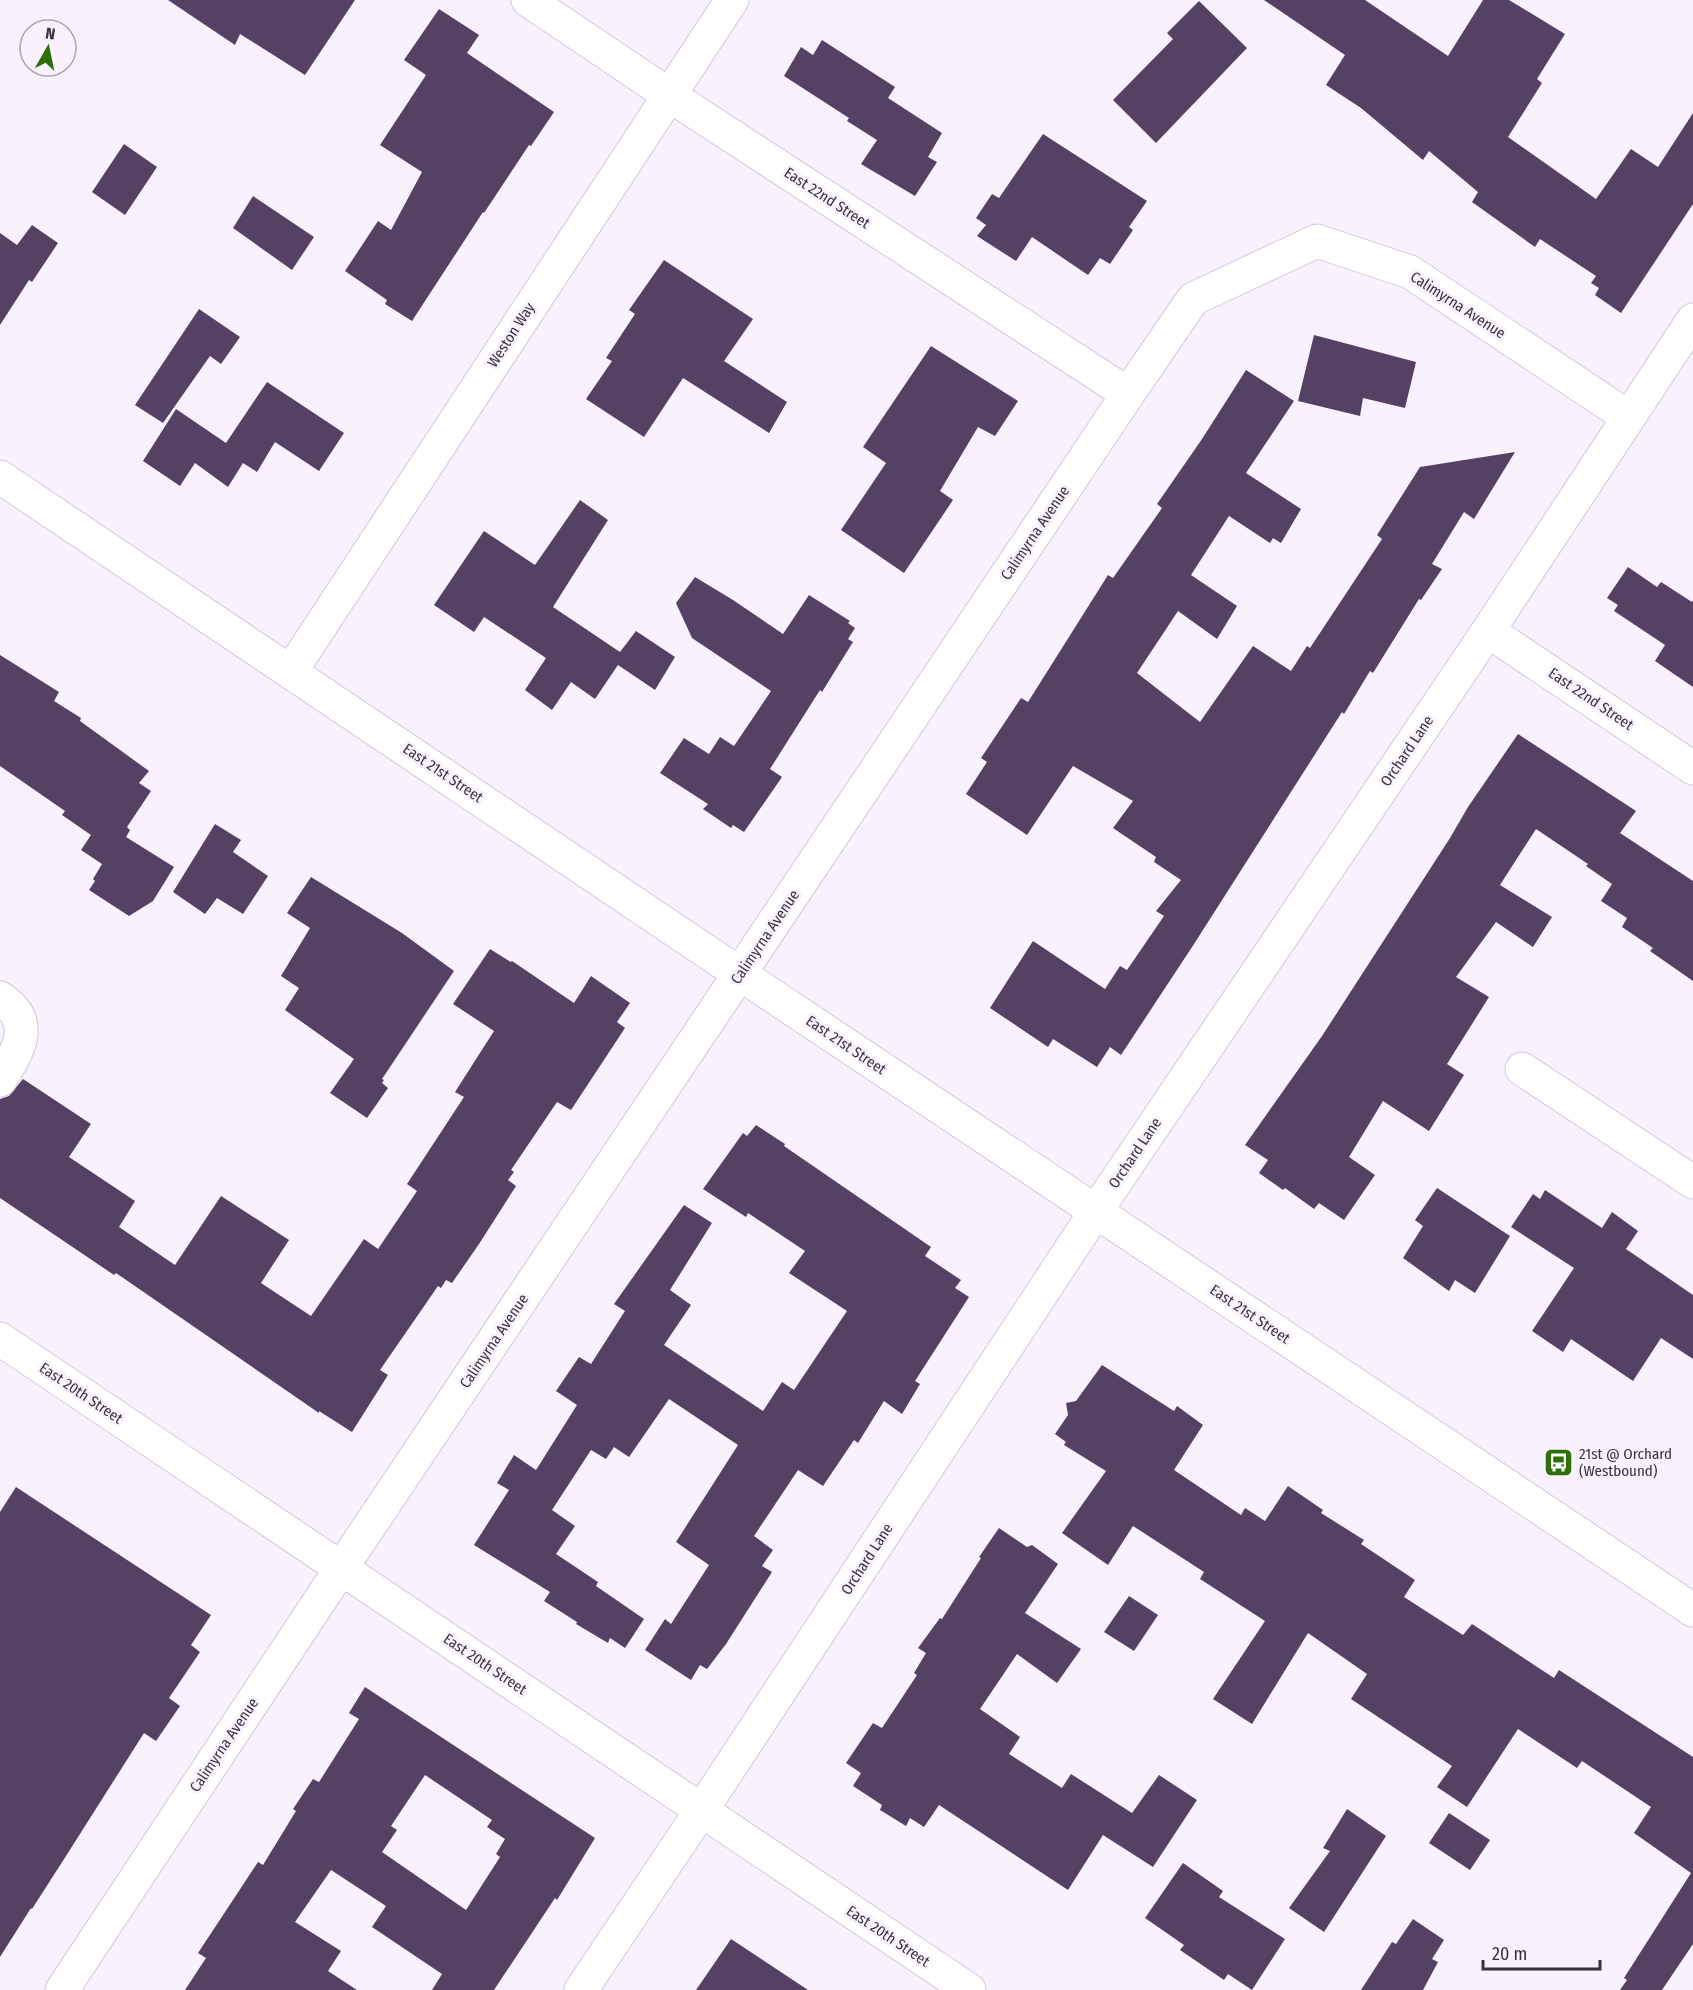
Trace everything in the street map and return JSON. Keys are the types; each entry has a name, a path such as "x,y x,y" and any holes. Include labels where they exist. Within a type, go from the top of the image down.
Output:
{"street":[{"name":"East 22nd Street","path":"528,0 1128,393"},
{"name":"Weston Way","path":"291,671 732,0"},
{"name":"Calimyrna Avenue","path":"62,1990 342,1567 1193,299 1317,241 1410,272 1629,417"},
{"name":"Orchard Lane","path":"581,1990 1096,1211 1488,631 1693,320"},
{"name":"East 21st Street","path":"0,477 1693,1610"},
{"name":"East 22nd Street","path":"1488,631 1693,768"},
{"path":"0,998 9,1004 20,1017 21,1035 14,1058 0,1080"},
{"path":"1522,1069 1693,1182"},
{"name":"East 20th Street","path":"0,1339 969,1990"}],"building":[{"path":"168,0 355,0 305,75 240,34 235,45"},
{"path":"1264,0 1365,0 1448,56 1483,0 1509,0 1565,34 1537,79 1542,83 1508,137 1596,199 1631,149 1658,167 1693,113 1693,204 1621,313 1595,295 1599,288 1591,283 1596,276 1540,239 1535,247 1472,202 1478,192 1429,151 1423,160 1361,108 1326,85 1345,55"},
{"path":"1199,1 1247,48 1156,143 1113,100 1173,39 1167,33"},
{"path":"439,9 479,35 467,53 554,112 483,212 412,321 385,304 387,300 345,271 378,221 391,230 422,172 380,145 426,75 404,60"},
{"path":"822,40 895,87 888,98 942,133 928,157 937,162 915,196 861,164 877,140 847,121 849,118 784,76 801,47 813,55"},
{"path":"1043,134 1147,201 1129,227 1133,230 1110,264 1100,258 1088,275 1032,237 1016,261 977,236 986,225 976,218 992,194 999,198"},
{"path":"124,144 157,167 125,215 92,192"},
{"path":"253,196 314,237 292,270 233,228"},
{"path":"32,225 58,243 32,282 29,280 0,325 0,233 17,245"},
{"path":"664,260 753,319 724,361 787,402 769,433 683,378 644,437 586,399 612,361 606,358 635,314 629,310"},
{"path":"199,309 240,337 221,364 210,356 163,423 135,405"},
{"path":"1314,335 1416,362 1405,408 1363,398 1360,416 1298,401"},
{"path":"931,346 1018,401 995,436 978,427 940,491 953,500 904,573 841,530 886,463 863,447"},
{"path":"1246,370 1294,401 1246,473 1301,509 1281,543 1273,538 1270,543 1229,516 1191,575 1237,606 1217,639 1178,611 1137,673 1200,722 1253,646 1291,671 1307,646 1310,648 1382,539 1377,535 1420,467 1515,452 1474,519 1464,512 1432,564 1442,569 1421,600 1419,599 1373,673 1370,671 1344,714 1342,712 1121,1055 1110,1047 1097,1067 1053,1039 1048,1047 990,1008 1033,941 1105,989 1120,966 1127,970 1164,916 1156,911 1181,880 1154,862 1156,857 1113,828 1133,801 1073,766 1027,835 966,794 987,762 981,758 1021,698 1028,702 1108,575 1113,578 1162,508 1157,504"},
{"path":"267,382 344,433 319,471 275,442 257,472 243,463 228,487 195,463 180,486 143,461 176,409 226,443"},
{"path":"580,500 608,520 553,607 620,652 636,631 675,657 655,690 618,665 595,699 571,682 552,710 525,690 546,658 484,617 474,632 434,605 484,531 535,565"},
{"path":"1628,567 1657,587 1661,582 1692,602 1693,600 1693,687 1655,661 1665,645 1614,611 1618,605 1607,598"},
{"path":"695,577 783,634 809,595 850,621 848,623 855,628 848,639 853,642 770,769 782,777 744,832 733,825 731,828 703,809 708,804 660,773 684,738 709,754 720,737 734,746 771,691 692,638 676,603"},
{"path":"0,655 59,692 54,701 81,718 80,721 149,771 139,783 151,791 127,827 130,830 126,837 174,867 153,901 129,916 89,890 102,864 81,850 91,835 62,815 65,811 0,766"},
{"path":"1518,734 1636,811 1620,833 1693,881 1693,981 1650,951 1653,948 1622,927 1627,918 1601,901 1612,884 1586,866 1588,864 1536,829 1500,885 1552,917 1533,947 1496,922 1456,977 1489,997 1447,1064 1464,1075 1429,1131 1383,1101 1349,1157 1375,1175 1344,1220 1319,1203 1314,1209 1259,1173 1268,1160 1245,1145 1322,1036 1468,807"},
{"path":"215,824 241,840 233,852 268,876 243,914 217,898 205,914 173,892"},
{"path":"311,877 402,933 454,971 382,1079 384,1080 382,1083 388,1088 367,1118 330,1093 354,1059 285,1010 299,988 281,976 310,928 287,913"},
{"path":"490,949 512,961 574,1003 591,976 630,1003 617,1022 625,1028 571,1110 557,1102 511,1170 514,1172 508,1180 516,1186 452,1283 446,1280 441,1288 438,1286 380,1370 388,1375 352,1432 319,1411 319,1413 116,1273 114,1275 0,1198 0,1099 9,1096 23,1079 91,1124 69,1157 135,1201 119,1227 175,1265 221,1196 289,1240 261,1283 311,1316 364,1239 378,1249 417,1191 407,1184 464,1097 455,1092 494,1031 453,1004"},
{"path":"756,1125 931,1247 925,1256 961,1280 955,1288 969,1297 915,1381 920,1384 902,1414 884,1401 858,1443 854,1440 823,1486 798,1470 754,1536 773,1550 762,1566 772,1572 726,1644 707,1669 700,1665 691,1680 645,1650 665,1619 671,1624 709,1565 676,1542 738,1445 669,1399 629,1457 614,1447 606,1459 591,1450 552,1510 575,1526 556,1554 598,1582 596,1586 644,1619 625,1648 610,1638 608,1643 576,1624 577,1622 544,1601 550,1592 474,1545 509,1490 497,1483 514,1455 536,1470 577,1405 556,1391 579,1357 591,1364 625,1311 614,1304 684,1205 712,1223 670,1290 691,1305 664,1345 763,1411 782,1382 794,1390 847,1311 789,1273 805,1251 748,1213 746,1217 703,1189 743,1133 747,1136"},
{"path":"1437,1188 1510,1236 1475,1293 1455,1280 1449,1291 1403,1258 1423,1226 1415,1220"},
{"path":"1545,1190 1602,1228 1612,1212 1638,1231 1626,1249 1693,1295 1693,1359 1661,1338 1633,1381 1571,1339 1563,1352 1532,1331 1574,1268 1511,1227 1533,1194 1540,1199"},
{"path":"1102,1365 1174,1411 1177,1406 1203,1425 1174,1470 1241,1515 1245,1508 1265,1521 1288,1486 1323,1510 1321,1513 1364,1540 1361,1544 1415,1580 1404,1597 1463,1635 1472,1624 1554,1678 1559,1670 1693,1757 1693,1944 1662,1990 1620,1990 1627,1980 1624,1978 1691,1873 1634,1833 1651,1807 1582,1761 1577,1768 1518,1729 1467,1807 1437,1787 1452,1766 1351,1699 1367,1674 1308,1633 1252,1724 1213,1699 1265,1621 1200,1579 1204,1572 1133,1526 1108,1565 1062,1533 1106,1471 1064,1445 1066,1442 1055,1434 1068,1415 1066,1403 1076,1401"},
{"path":"16,1487 211,1615 191,1645 200,1652 169,1698 180,1706 156,1741 144,1733 0,1957 0,1512"},
{"path":"999,1528 1027,1547 1032,1545 1058,1564 1025,1613 1081,1649 1057,1683 1017,1654 980,1709 1020,1737 1009,1754 1062,1788 1071,1774 1132,1813 1159,1775 1197,1800 1153,1867 1103,1835 1068,1890 939,1805 924,1827 910,1818 906,1826 880,1810 882,1805 853,1786 861,1773 846,1763 873,1723 882,1728 917,1675 914,1673 926,1653 918,1648 940,1618 942,1619"},
{"path":"1129,1596 1158,1615 1134,1651 1104,1632"},
{"path":"365,1687 595,1838 557,1900 555,1898 494,1990 432,1990 442,1974 372,1927 386,1906 331,1870 295,1922 341,1951 328,1971 357,1990 185,1990 206,1958 198,1953 258,1862 263,1865 296,1811 293,1809 313,1779 319,1782 359,1719 349,1713","holes":["425,1775 492,1820 487,1827 505,1839 496,1854 500,1857 466,1910 382,1852 397,1830 391,1826"]},
{"path":"1347,1809 1386,1836 1324,1932 1289,1908 1330,1851 1323,1848"},
{"path":"1449,1813 1490,1840 1470,1870 1429,1843"},
{"path":"1183,1863 1223,1891 1219,1897 1285,1939 1252,1990 1228,1974 1224,1980 1180,1950 1184,1945 1145,1918"},
{"path":"1413,1919 1444,1940 1432,1959 1438,1962 1423,1990 1361,1990 1392,1942 1396,1944"},
{"path":"731,1939 808,1990 696,1990"}],"place":[{"name":"21st @ Orchard (Westbound)","path":"1558,1463"}]}
